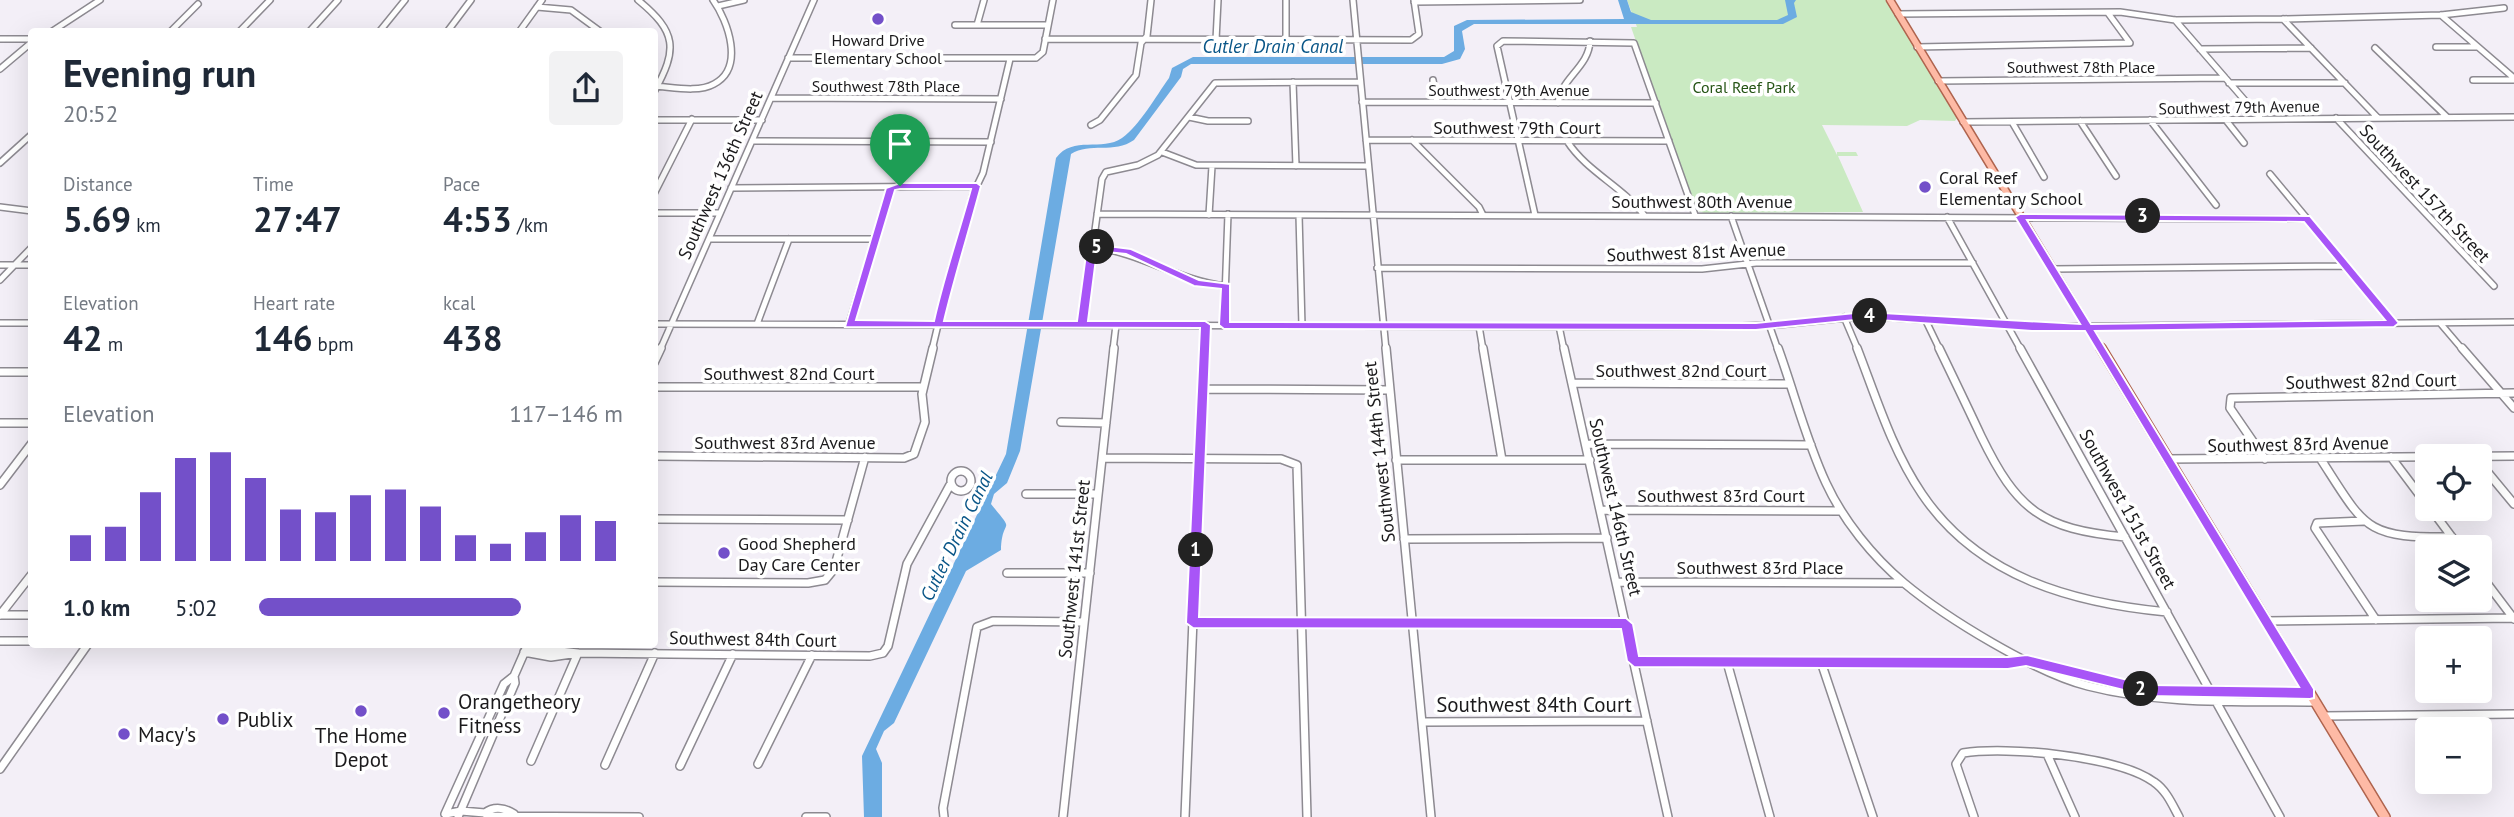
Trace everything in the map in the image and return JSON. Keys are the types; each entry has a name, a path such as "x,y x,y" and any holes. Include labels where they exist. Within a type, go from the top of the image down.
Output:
{"main road":[{"path":"1889,0 2385,817"}],"street":[{"path":"57,28 100,0"},
{"path":"243,28 270,0"},
{"path":"313,28 338,0"},
{"path":"382,28 405,0"},
{"path":"450,28 471,0"},
{"path":"522,28 542,0"},
{"path":"638,0 662,20 671,37 671,56 658,82"},
{"path":"658,86 715,84 722,75 731,50 729,29 713,0"},
{"path":"718,6 744,0"},
{"name":"Southwest 136th Street","path":"658,355 814,0"},
{"path":"977,25 984,0"},
{"path":"789,58 1010,59 1040,56 1053,0"},
{"path":"1091,125 1100,120 1136,75 1151,0"},
{"path":"1216,40 1218,0"},
{"path":"1286,0 1286,40"},
{"name":"Southwest 144th Street","path":"1353,0 1382,326 1431,817"},
{"path":"1045,39 1414,40 1419,34 1414,1 1580,0"},
{"path":"174,28 198,4"},
{"path":"537,7 570,10 595,28"},
{"path":"1898,14 2108,13 2175,20 2283,19 2441,15 2504,8"},
{"path":"1917,47 2130,43 2108,13"},
{"path":"2441,15 2514,79"},
{"path":"2283,19 2378,118"},
{"path":"2175,20 2261,119"},
{"path":"955,25 1048,25"},
{"path":"0,39 28,40"},
{"path":"1558,103 1559,92 1590,50 1590,41"},
{"path":"1535,215 1497,46 1499,43 1628,41 1635,45 1695,215"},
{"path":"0,69 28,44"},
{"path":"2436,47 2477,47"},
{"path":"2200,49 2311,48"},
{"path":"2375,48 2447,117"},
{"path":"923,387 952,266 960,248 991,142 1010,59"},
{"name":"Southwest 78th Place","path":"1938,80 2225,78"},
{"path":"2473,80 2514,79"},
{"path":"1433,80 1437,102"},
{"path":"1293,82 1296,166"},
{"path":"1082,325 1102,177 1105,173 1142,164 1162,152 1214,83 1360,82"},
{"path":"2229,83 2345,83"},
{"name":"Southwest 78th Place","path":"771,98 1001,99"},
{"name":"Southwest 79th Avenue","path":"1362,102 1656,103"},
{"path":"1189,117 1212,121 1248,121"},
{"name":"Southwest 79th Avenue","path":"1963,122 2514,117"},
{"name":"Southwest 157th Street","path":"2336,118 2494,286"},
{"path":"658,120 762,120"},
{"path":"658,186 692,120"},
{"path":"2150,120 2216,205"},
{"path":"2225,120 2244,143"},
{"path":"2077,121 2116,176"},
{"path":"2008,122 2044,177"},
{"path":"0,163 28,138"},
{"name":"Southwest 79th Court","path":"1366,140 1669,141"},
{"path":"752,141 991,142"},
{"path":"1412,141 1476,203 1483,215"},
{"path":"1567,141 1574,152 1632,200 1644,215"},
{"path":"1162,152 1187,164 1212,166 1368,166"},
{"path":"1209,215 1212,166"},
{"path":"2270,174 2394,323"},
{"path":"731,188 977,186"},
{"path":"849,324 891,188"},
{"path":"0,207 28,210"},
{"path":"658,213 720,213"},
{"name":"Southwest 80th Avenue","path":"1097,214 2306,219"},
{"path":"1224,325 1228,214"},
{"path":"1299,215 1302,326"},
{"path":"1731,216 1811,445 1841,511 1867,547 1903,583 1960,623 2038,666 2072,681 2122,694 2216,702 2312,698"},
{"name":"Southwest 151st Street","path":"1947,217 2280,817"},
{"path":"709,239 875,239"},
{"path":"757,324 789,239"},
{"path":"1092,247 1128,251 1197,284 1226,286"},
{"path":"0,279 28,251"},
{"name":"Southwest 81st Avenue","path":"1377,268 1702,269 1749,264 1973,263"},
{"path":"0,265 28,265"},
{"path":"2053,269 2346,266"},
{"path":"658,324 1769,326 1844,317 1925,319 2008,327 2514,322"},
{"path":"1844,317 1916,485 1933,511 1961,539 2003,569 2054,593 2105,606 2167,612"},
{"path":"1925,319 1998,472 2013,494 2038,514 2067,528 2125,537"},
{"path":"0,323 28,323"},
{"path":"2440,323 2514,408"},
{"name":"Southwest 141st Street","path":"1063,817 1116,325"},
{"path":"1185,817 1205,325"},
{"path":"1479,326 1502,460"},
{"name":"Southwest 146th Street","path":"1559,326 1668,817"},
{"path":"0,372 28,372"},
{"name":"Southwest 82nd Court","path":"1573,383 1789,384"},
{"name":"Southwest 82nd Court","path":"658,387 923,387"},
{"name":"Southwest 83rd Avenue","path":"658,456 904,457 914,454 925,422 921,398 923,387"},
{"path":"1202,389 1389,390"},
{"name":"Southwest 82nd Court","path":"2265,459 2230,408 2229,399 2241,396 2514,393"},
{"path":"1061,422 1106,423"},
{"path":"0,423 28,423"},
{"path":"1586,444 1811,445"},
{"path":"0,485 28,455"},
{"name":"Southwest 83rd Avenue","path":"2492,456 2514,456"},
{"path":"658,582 808,583 825,580 834,569 865,457"},
{"path":"2391,457 2415,489"},
{"name":"Southwest 83rd Avenue","path":"2167,459 2415,457"},
{"path":"1102,458 1294,462 1298,471 1307,817"},
{"path":"2320,458 2364,521 2378,532 2393,537 2415,537"},
{"path":"1396,460 1590,460"},
{"path":"2492,477 2514,504"},
{"name":"Southwest 84th Court","path":"526,648 538,657 567,657 578,653 876,656 885,651 907,564 950,485"},
{"path":"1026,494 1098,494"},
{"name":"Southwest 83rd Court","path":"1601,510 1841,511"},
{"path":"658,519 848,520"},
{"path":"2364,521 2326,521 2315,525 2318,535 2376,620"},
{"path":"1404,538 1607,538"},
{"path":"1007,573 1090,573"},
{"path":"0,615 28,579"},
{"name":"Southwest 83rd Place","path":"1617,582 1903,583"},
{"path":"2492,590 2514,618"},
{"path":"0,615 28,615"},
{"path":"2266,621 2514,618"},
{"path":"944,817 943,808 973,636 979,625 993,621 1084,622"},
{"path":"1193,623 1626,624"},
{"path":"0,641 28,641"},
{"path":"0,769 85,648"},
{"path":"459,814 526,648"},
{"path":"531,761 578,653"},
{"path":"605,765 655,653"},
{"path":"680,766 733,654"},
{"path":"758,764 812,655"},
{"path":"1634,661 2008,663 2027,660"},
{"path":"1727,662 1770,817"},
{"path":"1821,662 1873,817"},
{"path":"2038,666 2049,665 2148,690 2312,698"},
{"path":"445,816 504,684 514,676"},
{"path":"2324,716 2514,714"},
{"name":"Southwest 84th Court","path":"1422,722 1647,721"},
{"path":"1973,817 1958,775 1958,759 1963,753 1973,751 2047,754 2150,779 2166,793 2179,817"},
{"path":"2047,754 2075,817"},
{"path":"445,816 485,813 487,816 514,814 639,817"},
{"path":"806,817 826,817"}],"green space":[{"name":"Coral Reef Park","path":"1627,0 1886,0 1957,118 1955,121 1920,120 1907,126 1822,125 1837,155 1837,152 1856,152 1858,156 1838,156 1863,212 1704,213 1695,210 1631,27 1637,27"}],"water":[{"path":"1618,0 1627,0 1631,12 1651,20 1777,20 1788,15 1785,0 1796,0 1794,3 1797,17 1783,24 1474,24 1462,31 1465,49 1460,59 1442,64 1191,64 1183,69 1181,77 1134,140 1118,146 1086,149 1071,154 1020,451 1007,483 994,494 991,504 1006,523 1001,550 966,571 894,723 884,731 876,749 882,763 882,817 864,817 862,756 1006,454 1056,158 1071,147 1106,144 1122,138 1147,110 1169,78 1172,68 1193,57 1444,57 1454,51 1454,26 1467,20 1624,19"}],"place":[{"name":"Howard Drive Elementary School","path":"878,19"},
{"name":"Coral Reef Elementary School","path":"1925,187"},
{"name":"Good Shepherd Day Care Center","path":"724,553"},
{"name":"The Home Depot","path":"361,711"},
{"name":"Orangetheory Fitness","path":"444,713"},
{"name":"Publix","path":"223,719"},
{"name":"Macy's","path":"124,734"}],"route":[{"path":"900,186 891,188 849,324 1082,325 1092,247 1128,251 1197,284 1226,286 1224,325 1756,326 1865,316 1914,317 2008,327 2088,327 2394,323 2306,219 2020,217 2082,317 2088,327 2106,358 2167,459 2310,694 2148,690 2094,679 2049,665 2038,666 2027,660 2008,663 1634,661 1626,624 1193,623 1205,325 1082,325 938,324 952,266 960,248 977,186 900,186"}],"water label":[{"name":"Cutler Drain Canal","path":"1273,46"},
{"name":"Cutler Drain Canal","path":"956,536"}]}
